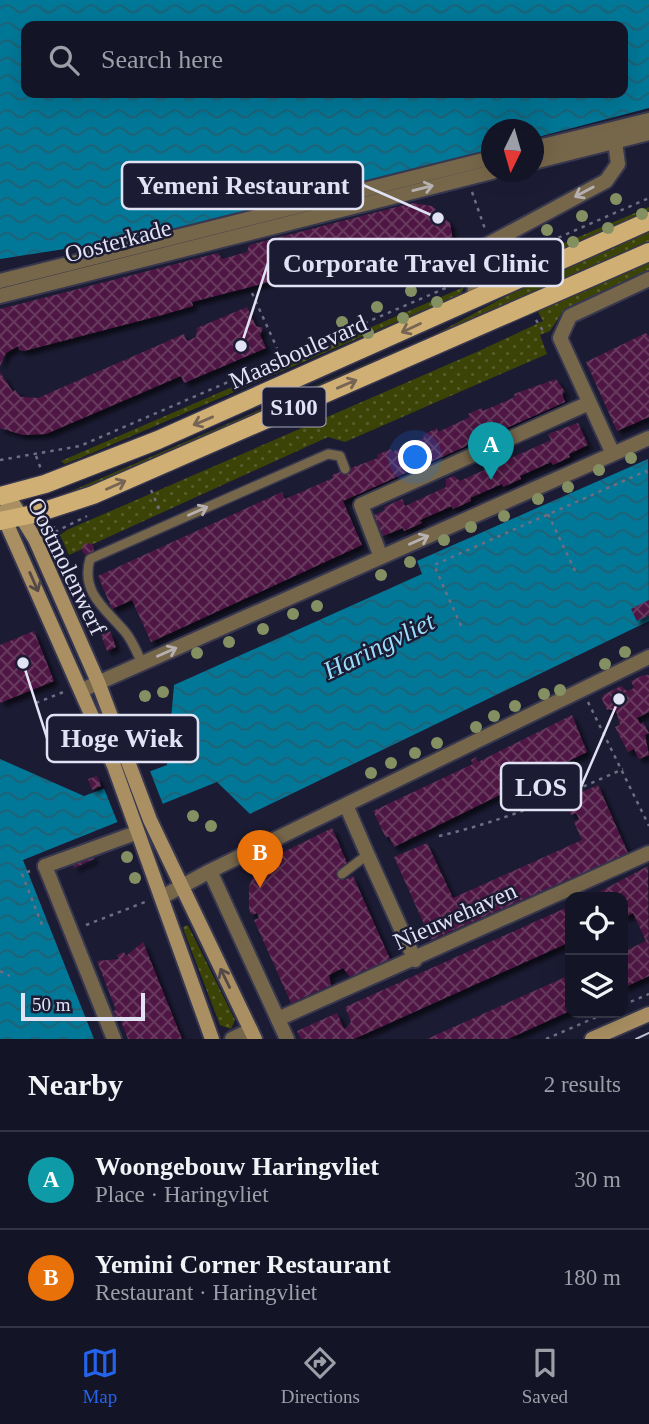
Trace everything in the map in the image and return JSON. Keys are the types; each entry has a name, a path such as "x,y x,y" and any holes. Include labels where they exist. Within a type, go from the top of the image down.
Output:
{"main road":[{"name":"Maasboulevard","path":"2,493 45,484 111,459 649,221"},
{"name":"Maasboulevard","path":"9,519 93,495 649,252"},
{"name":"Oostmolenwerf","path":"2,493 9,519 82,690 120,764"},
{"name":"Oostmolenwerf","path":"9,519 98,682 140,826 156,899 212,1039"},
{"name":"Oostmolenwerf","path":"140,826 181,888 253,1034"},
{"path":"592,1039 649,1014"}],"street":[{"path":"544,146 649,120"},
{"path":"544,160 649,133"},
{"path":"473,300 481,252 490,242 612,176 618,156 615,142"},
{"name":"Oosterkade","path":"0,281 481,161"},
{"name":"Oosterkade","path":"0,296 481,174"},
{"path":"613,454 560,338 570,316 649,279"},
{"path":"381,557 359,500 590,403"},
{"path":"82,690 649,438"},
{"path":"156,899 181,888 210,870 649,657"},
{"path":"346,805 415,960"},
{"path":"114,1039 40,868 140,826"},
{"name":"Nieuwehaven","path":"278,1019 649,853"},
{"path":"210,870 287,1039"},
{"path":"232,1039 253,1034"}],"lane":[{"path":"142,663 128,635 102,609 89,588 86,573 90,559 328,454 340,456 345,469"},
{"path":"342,874 368,857"}],"path":[{"path":"468,177 480,216"},
{"name":"Maasboulevard","path":"0,460 46,455 80,446 649,198"},
{"path":"252,293 277,348"},
{"path":"540,323 546,336"},
{"path":"461,626 434,565 646,471 649,477"},
{"path":"150,489 162,514"},
{"path":"548,514 576,575"},
{"path":"582,690 649,826"},
{"path":"36,703 62,693"},
{"path":"53,744 58,757"},
{"path":"439,836 489,825 541,806 623,769"},
{"path":"40,868 22,874 42,925"},
{"path":"87,925 156,899"},
{"path":"0,971 10,976"},
{"path":"628,1003 649,994"},
{"path":"546,1039 594,1018"}],"green space":[{"path":"649,207 649,215 484,286 485,278 503,269"},
{"path":"649,230 649,244 110,481 62,495 436,334 510,294"},
{"path":"649,262 649,275 562,313 550,331 540,335 547,354 345,442 328,437 69,555 60,535 67,530 479,351 543,321 537,310"},
{"path":"464,287 461,294 90,454 65,464 61,461"},
{"path":"188,925 235,1020 231,1029 220,1025 184,931 183,927"}],"water":[{"path":"0,0 649,0 649,108 544,135 544,119 481,119 481,153 86,256 84,246 0,259"},
{"name":"Haringvliet","path":"648,459 649,621 250,814 217,782 23,860 94,1039 0,1039 0,759 84,796 167,765 174,685 422,574 417,561"}],"pier":[{"path":"148,766 164,807 119,826 103,786"}],"building":[{"path":"412,203 432,206 450,223 454,246 446,264 438,259 423,266 419,248 345,269 313,275 312,271 192,302 193,306 162,315 24,351 19,350 18,346 6,353 0,366 0,309 218,253 222,259 247,252 249,245"},
{"path":"247,307 256,326 263,328 260,335 266,348 184,383 181,376 46,434 23,435 0,428 0,372 13,392 15,390 21,397 38,398 184,334 187,341 196,337 197,328"},
{"path":"646,333 649,336 649,417 617,431 586,362"},
{"path":"556,379 565,392 562,394 565,402 343,501 362,545 151,642 132,600 112,609 98,576 282,492 285,499 333,478 332,475 378,458 377,455 391,449 392,452 424,438 423,435 437,428 438,432 470,417 468,414 482,408 483,411 515,397 514,394"},
{"path":"578,423 588,445 569,454 570,457 553,465 551,462 503,487 502,484 453,509 452,506 420,520 422,523 404,531 403,528 383,536 374,515 385,510 384,507 402,499 405,506 446,487 446,479 454,476 460,481 495,465 496,457 505,454 507,459 511,458 551,440 548,434"},
{"path":"88,543 94,549 88,555 82,549"},
{"path":"649,600 649,615 637,621 631,609"},
{"path":"34,631 54,681 0,703 0,645"},
{"path":"110,631 116,647 107,651 101,635"},
{"path":"649,675 649,712 637,718 640,724 643,722 649,733 645,735 649,755 639,759 634,749 628,752 615,727 620,725 617,714 615,710 607,710 602,699 603,695 621,686 627,691 634,688 631,681"},
{"path":"572,715 587,752 394,847 389,836 386,838 373,811 473,764 471,760 476,757 478,762"},
{"path":"97,776 101,786 92,790 88,779"},
{"path":"598,785 628,853 431,940 394,857 427,843 453,898 582,840 574,822 579,819 576,813 571,815 564,800"},
{"path":"332,828 348,865 339,869 344,880 353,876 390,959 350,977 343,968 329,975 331,985 291,1003 254,920 259,918 257,913 252,915 249,910 249,886 257,869 268,860"},
{"path":"93,855 94,859 74,868 73,864"},
{"path":"648,866 649,976 628,986 628,950 646,941 633,913 628,916 628,892 599,892"},
{"path":"565,908 565,944 354,1039 301,1039 297,1031 337,1013 344,1029 346,1028 351,1022 345,1007"},
{"path":"143,942 182,1039 128,1039 119,1016 115,1018 113,1011 116,1010 97,961 119,959 117,955 124,952 126,956"},
{"path":"565,977 565,1013 508,1039 427,1039"}],"tram line":[{"path":"636,1039 649,1033"}],"place":[{"name":"Yemeni Restaurant","path":"438,218"},
{"name":"Corporate Travel Clinic","path":"241,346"},
{"name":"Woongebouw Haringvliet","path":"491,480"},
{"name":"Hoge Wiek","path":"23,663"},
{"name":"LOS","path":"619,699"},
{"name":"Yemini Corner Restaurant","path":"260,888"}]}
